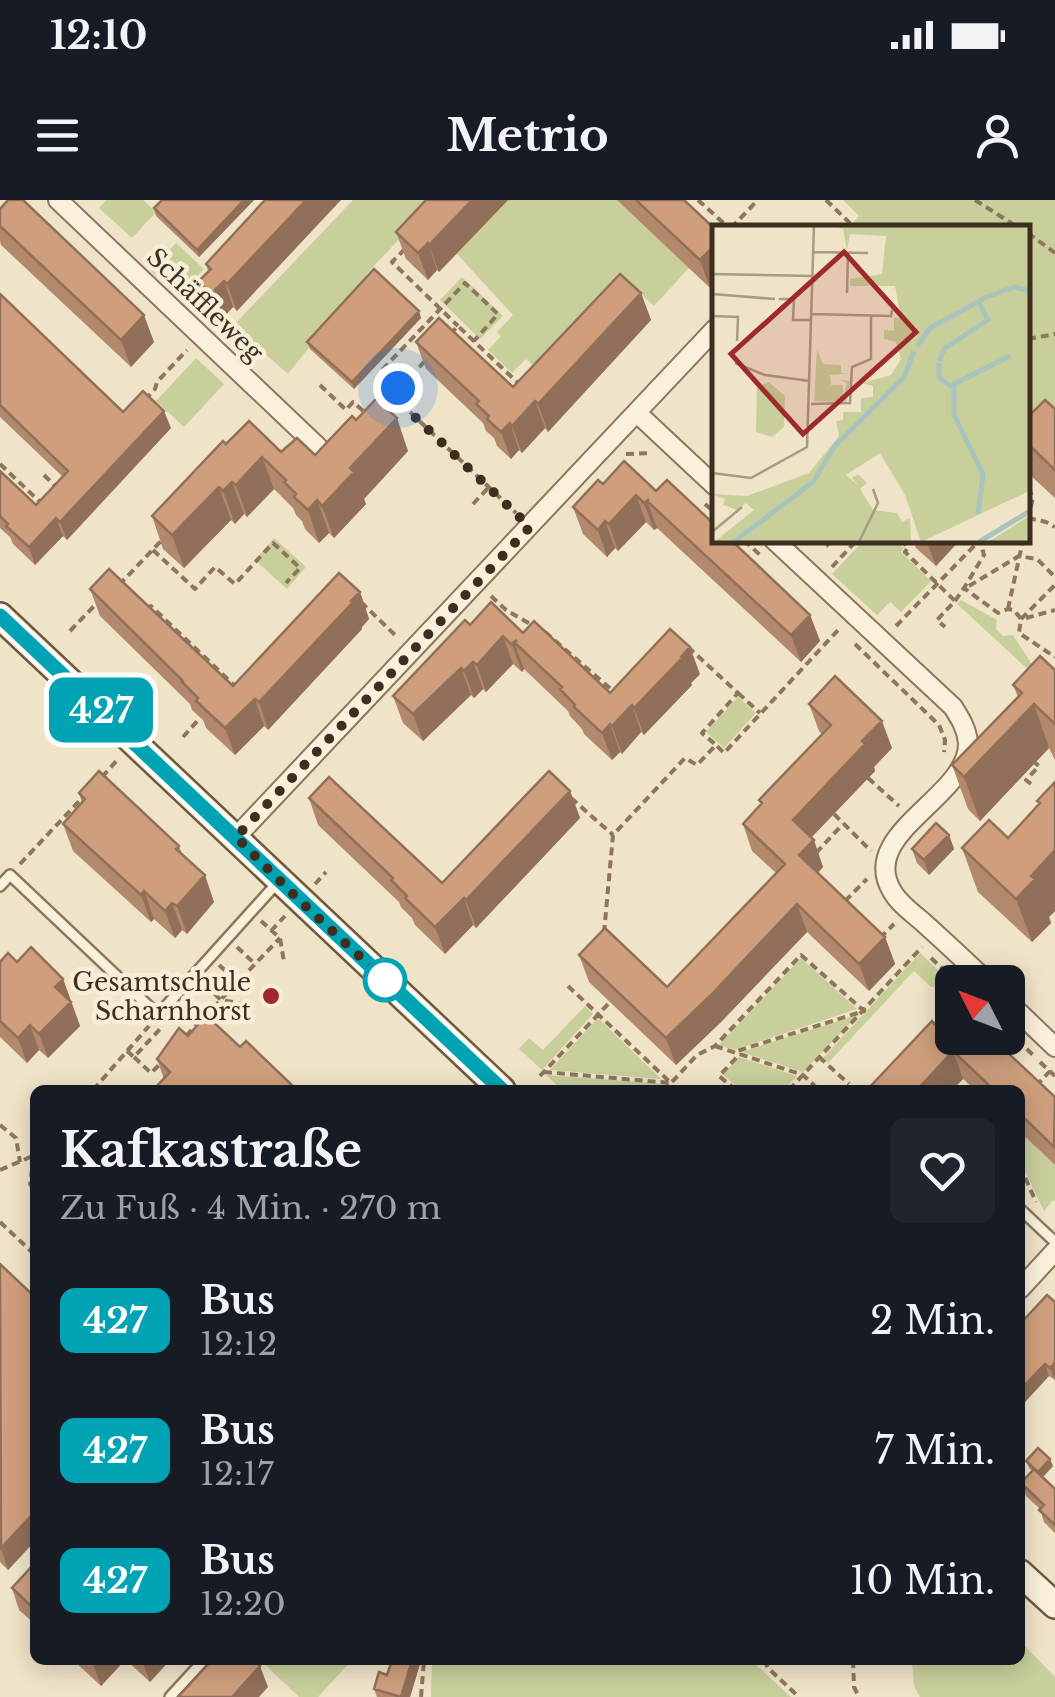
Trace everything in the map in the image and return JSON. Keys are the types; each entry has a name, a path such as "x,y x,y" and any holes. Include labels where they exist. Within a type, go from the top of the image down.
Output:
{"street":[{"name":"Schäffleweg","path":"58,200 318,447"},
{"path":"236,837 712,333"},
{"path":"637,414 712,483"},
{"path":"776,542 954,707 965,727 968,746 960,768 892,842 885,860 892,893 969,965"},
{"path":"0,616 497,1085"},
{"path":"1025,1018 1055,1047"},
{"path":"1025,1284 1055,1251"},
{"path":"1025,1578 1055,1605"}],"lane":[{"path":"0,886 10,875 163,1018 279,880"},
{"path":"1025,1214 1055,1242"},
{"path":"170,1697 199,1665"}],"path":[{"path":"698,200 725,225"},
{"path":"826,200 851,225"},
{"path":"976,200 1014,225"},
{"path":"729,225 754,204"},
{"path":"1030,234 1055,253"},
{"path":"404,250 392,262 528,392"},
{"path":"176,312 211,275"},
{"path":"398,388 381,371 465,283 498,314 474,341"},
{"path":"446,338 458,326"},
{"path":"1030,339 1055,334"},
{"path":"141,404 200,335"},
{"path":"382,408 434,351"},
{"path":"320,385 346,410 353,402 373,420"},
{"path":"392,395 530,527"},
{"path":"617,462 628,452 652,453"},
{"path":"0,464 46,506"},
{"path":"44,476 60,491"},
{"path":"473,504 489,487"},
{"path":"701,500 712,510"},
{"path":"706,520 712,514"},
{"path":"1030,519 1055,527"},
{"path":"116,582 120,584 166,536"},
{"path":"818,582 855,542"},
{"path":"902,542 908,547 905,552 955,601"},
{"path":"882,641 978,542"},
{"path":"945,627 937,620 955,601 984,555 981,542"},
{"path":"1008,609 1022,542"},
{"path":"152,550 195,589 216,567 235,584 273,543 300,568 286,584"},
{"path":"964,588 1019,556 1037,559 1055,577"},
{"path":"754,565 762,557"},
{"path":"1055,584 1021,619 1019,633 1055,657"},
{"path":"964,588 998,613 1008,609 1021,619"},
{"path":"70,631 104,594"},
{"path":"355,596 412,651"},
{"path":"491,596 506,610 551,635 613,692"},
{"path":"147,610 151,606 244,694"},
{"path":"375,616 382,608"},
{"path":"1021,619 1055,610"},
{"path":"738,693 702,733 724,753 853,614"},
{"path":"681,640 760,714"},
{"path":"184,737 200,718"},
{"path":"603,947 612,835 685,758 696,765 716,746"},
{"path":"1028,756 1038,766 1026,780 1030,784"},
{"path":"104,775 120,757"},
{"path":"868,778 899,806"},
{"path":"10,875 90,790"},
{"path":"571,798 612,835"},
{"path":"834,814 871,851"},
{"path":"812,856 843,824"},
{"path":"838,909 866,879"},
{"path":"261,921 280,938 284,962"},
{"path":"874,944 894,924"},
{"path":"794,1085 935,934"},
{"path":"186,1036 280,938"},
{"path":"244,1004 221,1000 202,983 236,947 255,964"},
{"path":"668,1085 697,1054 715,1046 801,955 864,1010"},
{"path":"775,964 784,973"},
{"path":"220,965 238,982"},
{"path":"568,986 671,1082"},
{"path":"610,1002 542,1074 671,1082"},
{"path":"740,1002 748,1010"},
{"path":"730,1085 720,1076 737,1053 864,1010"},
{"path":"96,1085 163,1018"},
{"path":"134,1057 163,1018"},
{"path":"715,1046 803,1075 814,1085"},
{"path":"127,1051 151,1073 163,1061"},
{"path":"819,1058 849,1084"},
{"path":"1030,1092 1050,1071"},
{"path":"0,1124 16,1138 20,1162"},
{"path":"0,1170 30,1158"},
{"path":"1025,1177 1040,1210"},
{"path":"0,1222 30,1251"},
{"path":"420,1697 423,1665"},
{"path":"766,1665 799,1697"},
{"path":"853,1665 854,1687 859,1697"}],"green space":[{"path":"106,200 143,200 156,212 132,238 99,208"},
{"path":"353,200 436,200 371,269 288,374 233,326"},
{"path":"506,200 617,200 689,268 654,306 626,280 539,371 526,359 512,373 488,350 501,336 497,332 513,315 456,253"},
{"path":"843,200 1055,200 1055,445 1030,437 1030,225 851,225 859,216"},
{"path":"176,243 204,269 179,297 150,270"},
{"path":"462,277 503,316 480,339 440,300"},
{"path":"196,358 224,384 184,427 156,401"},
{"path":"274,538 306,567 287,589 255,560"},
{"path":"862,542 898,542 904,548 901,552 931,581 901,612 890,602 877,615 832,574"},
{"path":"961,600 997,620 996,629 1003,636 1013,635 1037,672 1034,675 957,604"},
{"path":"738,697 756,713 724,748 706,732"},
{"path":"920,953 935,967 935,986 914,971 828,1063 823,1058"},
{"path":"801,958 857,1009 734,1050 719,1045"},
{"path":"585,1006 593,1014 542,1070 519,1049 529,1038 543,1050"},
{"path":"858,1015 803,1072 741,1052"},
{"path":"598,1018 661,1079 550,1070"},
{"path":"739,1057 797,1076 789,1085 735,1085 723,1074"},
{"path":"546,1075 667,1084 666,1085 557,1085"},
{"path":"1025,1137 1055,1165 1055,1201 1044,1211 1025,1171"},
{"path":"1025,1646 1055,1677 1055,1697 920,1697 914,1686 912,1665 1025,1665"},
{"path":"265,1665 347,1665 318,1697 299,1697"},
{"path":"432,1665 756,1665 791,1697 431,1697"}],"building":[{"path":"8,200 23,200 144,315 121,340 0,226 0,209"},
{"path":"162,200 244,200 197,250 154,208"},
{"path":"265,200 306,200 227,284 224,281 211,294 198,282 211,269 206,264"},
{"path":"426,200 472,200 418,253 396,232"},
{"path":"636,200 684,200 712,226 712,248 700,260"},
{"path":"374,269 419,311 352,382 307,342"},
{"path":"620,274 641,293 538,404 535,401 501,432 476,404 479,401 416,342 439,318 513,387"},
{"path":"0,294 123,412 143,391 164,411 60,522 56,518 29,547 0,516 0,471 36,505 68,471 0,405"},
{"path":"376,399 397,418 350,468 354,472 322,506 317,500 308,510 294,497 296,494 286,480 262,457 236,485 232,482 223,491 219,487 172,535 152,516 223,441 226,444 249,421 281,452 297,438 315,455 352,416 356,420"},
{"path":"1045,400 1055,409 1055,470 1030,446 1030,415"},
{"path":"624,461 656,491 667,480 712,522 712,542 733,542 810,615 791,635 649,499 644,503 636,495 609,524 605,521 598,530 573,507 598,480 603,484"},
{"path":"109,569 233,686 339,573 360,592 259,702 255,699 225,728 90,589"},
{"path":"491,602 523,633 534,621 610,693 670,629 690,647 634,708 632,705 602,733 574,707 562,687 515,642 512,645 503,636 477,665 473,662 464,671 461,668 413,714 393,696 465,620 470,625"},
{"path":"1040,656 1055,670 1055,724 1034,704 964,777 952,765 1022,693 1013,685"},
{"path":"835,676 882,721 793,820 814,840 799,855 885,937 859,964 797,904 666,1038 579,955 605,928 667,987 785,864 743,824 762,803 759,800 831,725 809,704"},
{"path":"99,771 205,875 177,906 172,903 165,911 144,891 141,895 63,824 85,799 79,793"},
{"path":"549,771 570,791 435,927 405,898 393,878 309,798 329,777 442,883"},
{"path":"1055,782 1055,850 1016,899 962,848 989,820 1008,838"},
{"path":"936,823 949,835 924,860 912,849"},
{"path":"31,947 63,979 55,987 71,1002 39,1034 30,1025 18,1038 0,1021 0,962 8,953 17,962"},
{"path":"206,1015 240,1047 246,1041 292,1085 158,1085 170,1072 157,1059 179,1028 188,1036"},
{"path":"932,1021 935,1055 949,1055 922,1085 872,1085"},
{"path":"957,1055 1010,1055 1055,1097 1054,1147 1025,1119 1025,1085 989,1085"},
{"path":"0,1264 30,1292 30,1517 1,1548"},
{"path":"1047,1295 1055,1302 1055,1363 1050,1368 1045,1364 1025,1385 1025,1319"},
{"path":"1038,1448 1050,1459 1038,1472 1026,1461"},
{"path":"1034,1469 1055,1489 1055,1525 1039,1510 1044,1505 1025,1487 1025,1479"},
{"path":"30,1568 30,1605 12,1588"},
{"path":"207,1665 260,1666 232,1697 178,1697"},
{"path":"390,1665 411,1665 401,1697 374,1689 379,1672 387,1675"}],"bus line":[{"name":"427","path":"0,616 497,1085"}],"place":[{"name":"Gesamtschule Scharnhorst","path":"271,996"}],"route":[{"path":"385,980 236,837 530,527 392,395 398,388"}]}
